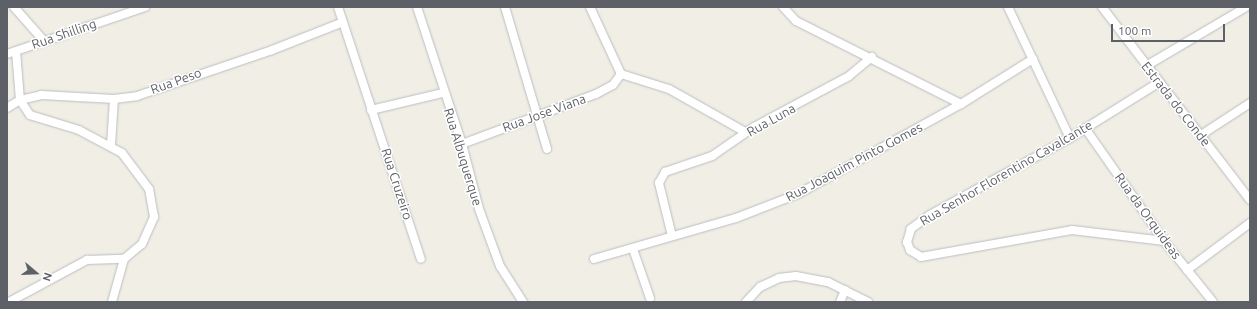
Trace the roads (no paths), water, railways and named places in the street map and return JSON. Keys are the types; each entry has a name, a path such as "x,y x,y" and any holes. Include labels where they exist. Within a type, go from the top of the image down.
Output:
{"street":[{"path":"14,7 44,41"},
{"name":"Rua Shilling","path":"7,54 145,7"},
{"name":"Rua Cruzeiro","path":"338,7 341,23 422,259"},
{"name":"Rua Albuquerque","path":"417,7 443,93 462,144 479,209 500,266 523,302"},
{"path":"505,7 547,149"},
{"path":"590,7 621,74 669,89 745,132"},
{"path":"783,7 796,21 872,57 962,104"},
{"path":"1008,7 1070,138"},
{"name":"Estrada do Conde","path":"1102,7 1158,83 1201,135 1250,200"},
{"path":"1146,66 1246,7"},
{"name":"Rua Peso","path":"7,108 20,100 61,94 114,99 137,96 341,23"},
{"path":"16,51 20,100 30,115 37,120 79,130 111,145 140,176 154,203 149,234 124,259 112,302"},
{"name":"Rua Luna","path":"672,236 659,183 665,172 712,156 745,132 849,76 872,57"},
{"name":"Rua Joaquim Pinto Gomes","path":"594,259 634,249 798,194 962,104 1033,59"},
{"name":"Rua Jose Viana","path":"462,144 608,89 621,74"},
{"name":"Rua Senhor Florentino Cavalcante","path":"1158,83 1070,138 917,223 908,235 910,250 921,257 1072,230 1164,241"},
{"path":"371,110 443,93"},
{"path":"111,145 114,99"},
{"path":"1201,135 1250,104"},
{"name":"Rua da Orquideas","path":"1085,128 1164,241 1213,302"},
{"path":"1187,270 1250,223"},
{"path":"634,249 650,298"},
{"path":"9,302 87,260 124,259"},
{"path":"746,302 760,287 779,278 810,277 845,290 868,302"},
{"path":"840,302 845,290"}]}
